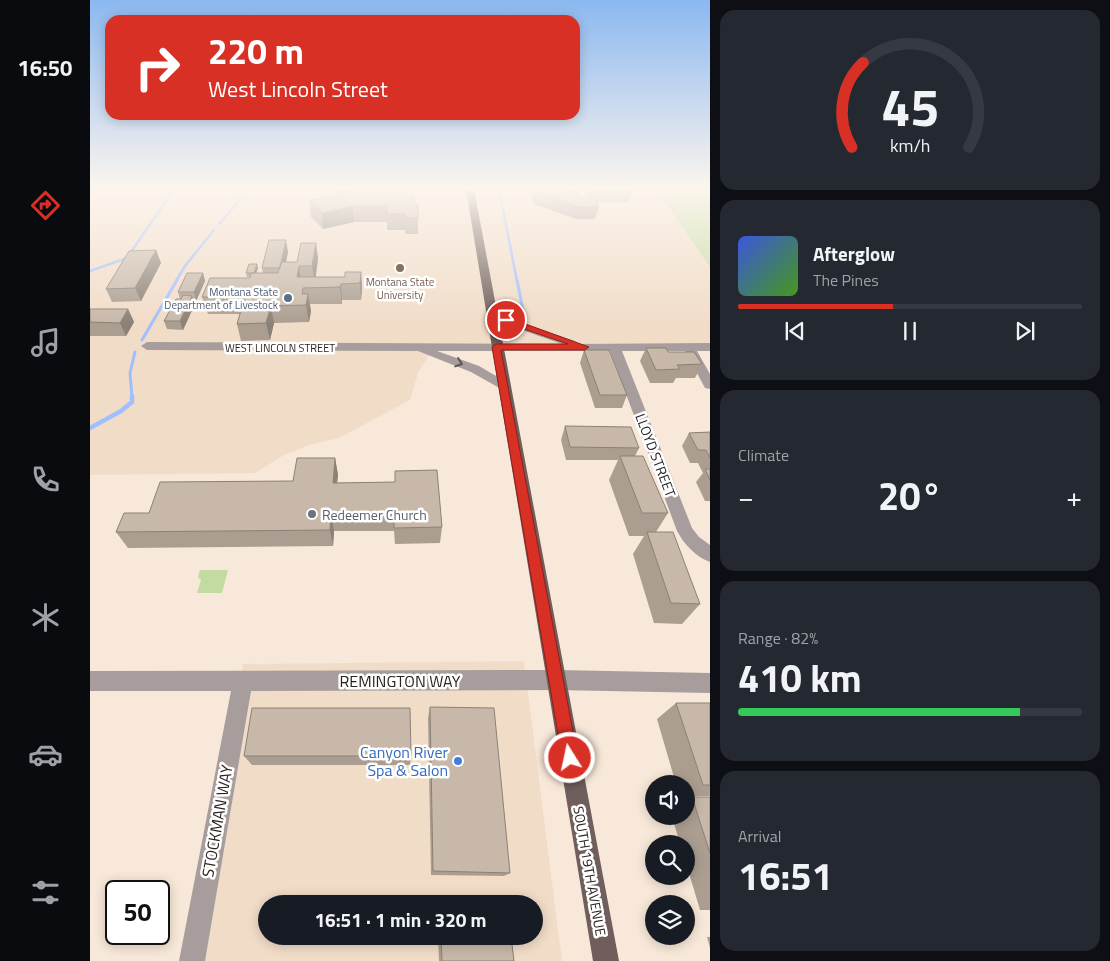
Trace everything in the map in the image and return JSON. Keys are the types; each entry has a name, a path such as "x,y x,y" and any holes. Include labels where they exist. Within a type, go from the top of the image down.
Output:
{"main road":[{"name":"SOUTH 19TH AVENUE","path":"478,234 493,314 496,347 606,961"}],"street":[{"name":"WEST LINCOLN STREET","path":"493,314 520,326 585,347"},
{"name":"WEST LINCOLN STREET","path":"147,346 710,347"},
{"name":"WEST LINCOLN STREET","path":"413,347 475,369 503,386"},
{"name":"LLOYD STREET","path":"615,347 685,531 693,542 710,555"},
{"path":"688,347 710,385"},
{"name":"REMINGTON WAY","path":"90,681 556,680 710,683"},
{"name":"STOCKMAN WAY","path":"192,961 243,682"}],"shaded area":[{"name":"Montana State University","path":"90,234 710,234 710,346 434,347 418,373 410,400 339,438 312,444 284,455 255,473 90,475"},
{"path":"524,661 562,961 186,961 243,664"}],"green space":[{"path":"687,234 710,234 710,267"},
{"path":"200,570 228,570 222,593 197,593 201,580 198,577"}],"building":[{"path":"269,240 286,240 280,268 262,268"},
{"path":"301,243 316,243 312,266 299,266 297,277 345,277 345,272 361,272 360,283 341,284 340,287 303,288 302,294 308,294 306,305 271,306 266,323 237,324 245,297 202,297 210,278 250,278 251,273 278,273 281,262 297,262"},
{"path":"156,250 135,288 106,289 129,251"},
{"path":"249,264 257,264 254,273 246,273"},
{"path":"187,273 203,273 194,292 178,292"},
{"path":"183,295 192,296 180,321 164,321 176,299 181,299"},
{"path":"90,309 128,309 120,323 90,322"},
{"path":"646,348 666,348 668,352 694,352 702,364 677,365 680,369 656,370"},
{"path":"584,350 609,350 627,395 600,395"},
{"path":"565,426 631,427 639,448 570,447"},
{"path":"710,432 710,458 706,450 698,450 689,433"},
{"path":"620,456 643,456 668,513 642,513"},
{"path":"297,458 335,458 333,483 395,482 395,471 437,470 442,527 394,528 394,515 331,515 330,530 116,532 124,513 149,513 160,482 293,481"},
{"path":"705,469 710,469 710,480"},
{"path":"647,532 673,532 700,604 671,603"},
{"path":"676,703 710,703 710,785 703,785"},
{"path":"430,707 494,708 510,873 433,871"},
{"path":"252,708 410,708 411,756 244,756"},
{"path":"695,797 710,797 710,853 695,806"},
{"path":"441,945 512,945 514,961 442,961"}],"waterway":[{"path":"90,271 127,258 143,234"},
{"path":"176,281 185,266 211,234"},
{"path":"508,234 517,281"},
{"path":"142,340 177,280"},
{"path":"517,280 524,315"},
{"path":"132,397 130,373 135,352"},
{"path":"90,428 121,411 132,402 132,397"}],"place":[{"name":"Montana State University","path":"400,268"},
{"name":"Montana State Department of Livestock","path":"288,298"},
{"name":"Redeemer Church","path":"312,514"},
{"name":"Canyon River Spa & Salon","path":"458,761"}],"route":[{"path":"506,320 585,347 496,347 570,758"}]}
